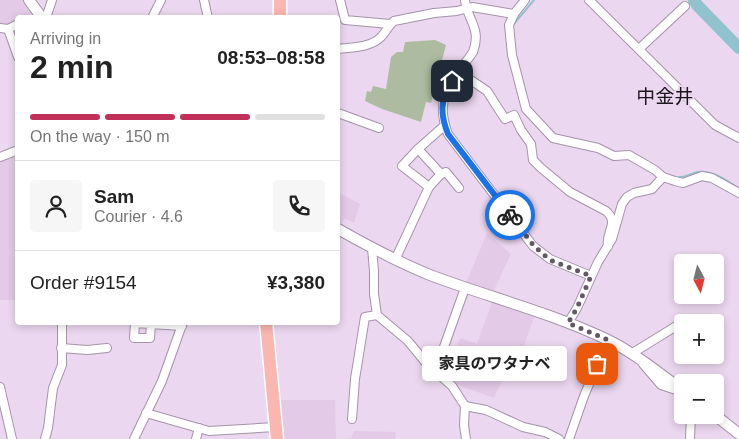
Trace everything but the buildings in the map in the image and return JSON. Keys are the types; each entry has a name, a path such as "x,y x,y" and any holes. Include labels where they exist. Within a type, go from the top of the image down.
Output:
{"main road":[{"path":"280,0 280,15"},
{"path":"266,325 276,433"}],"street":[{"path":"30,0 39,15"},
{"path":"41,15 52,0"},
{"path":"154,15 161,0"},
{"path":"204,0 207,15"},
{"path":"340,0 346,20 390,24"},
{"path":"465,0 466,9 474,23 476,45 474,52 443,96 444,126 458,149 534,246 550,260 591,276"},
{"path":"525,0 514,14 509,25 512,54 526,109 553,138 598,148 614,156 629,155 664,178 683,183 698,176 712,178 739,193"},
{"path":"589,0 715,125 739,138"},
{"path":"638,49 685,6"},
{"path":"340,49 369,45 380,38 394,21 434,12 457,11 472,7 514,14"},
{"path":"4,29 15,51"},
{"path":"459,72 487,91 505,119 514,116 531,144 533,160 541,168 570,192 606,210 612,221 607,242 608,246"},
{"path":"340,114 379,128"},
{"path":"429,187 402,166 444,126"},
{"path":"418,149 441,174"},
{"path":"0,157 15,151"},
{"path":"395,260 429,187 441,174 446,172 459,188"},
{"path":"568,323 608,246 617,226 622,204 627,197 634,193 652,189 664,178"},
{"path":"340,230 395,260 466,288 568,323 608,340 641,360 674,385"},
{"path":"372,248 377,315 408,341 435,372 452,386 465,406 464,426 466,439"},
{"path":"435,372 466,288"},
{"path":"352,419 355,379 365,317 377,315"},
{"path":"45,439 53,388 62,365 62,325"},
{"path":"134,439 162,381 182,325"},
{"path":"631,354 674,327"},
{"path":"569,439 575,418 608,340"},
{"path":"61,348 95,346 107,348"},
{"path":"1,391 12,439"},
{"path":"465,406 486,410 523,427 545,432 559,439"},
{"path":"146,413 209,431 276,433"},
{"path":"724,422 739,434"},
{"path":"690,439 691,424"},
{"path":"196,439 200,428"}],"shaded area":[{"path":"0,0 24,0 34,13 30,15 15,15 15,22 8,26 0,26"},
{"path":"15,153 15,300 0,300 0,160"},
{"path":"340,193 360,204 354,223 345,218 340,226"},
{"path":"487,233 511,254 493,292 466,283"},
{"path":"492,302 534,317 516,369 509,367 494,398 452,383 446,378 460,338 477,344"},
{"path":"279,400 335,400 336,439 283,439"},
{"path":"354,431 396,432 395,439 341,439 351,438"}],"green space":[{"path":"435,40 446,45 431,103 426,102 421,122 382,109 365,101 367,91 371,92 373,86 386,89 391,57 397,52 403,52 405,42"}],"waterway":[{"path":"513,25 534,0"},
{"path":"694,0 739,48"},
{"path":"674,177 684,177 698,172 709,173 739,189"}],"way so far":[{"path":"510,215 534,246 550,260 591,276 568,323 608,340 597,364"}],"place":[{"name":"家具のワタナベ","path":"597,364"}],"district":[{"name":"中金井","path":"665,96"}],"route":[{"path":"452,81 443,96 444,126 458,149 510,215"}]}
